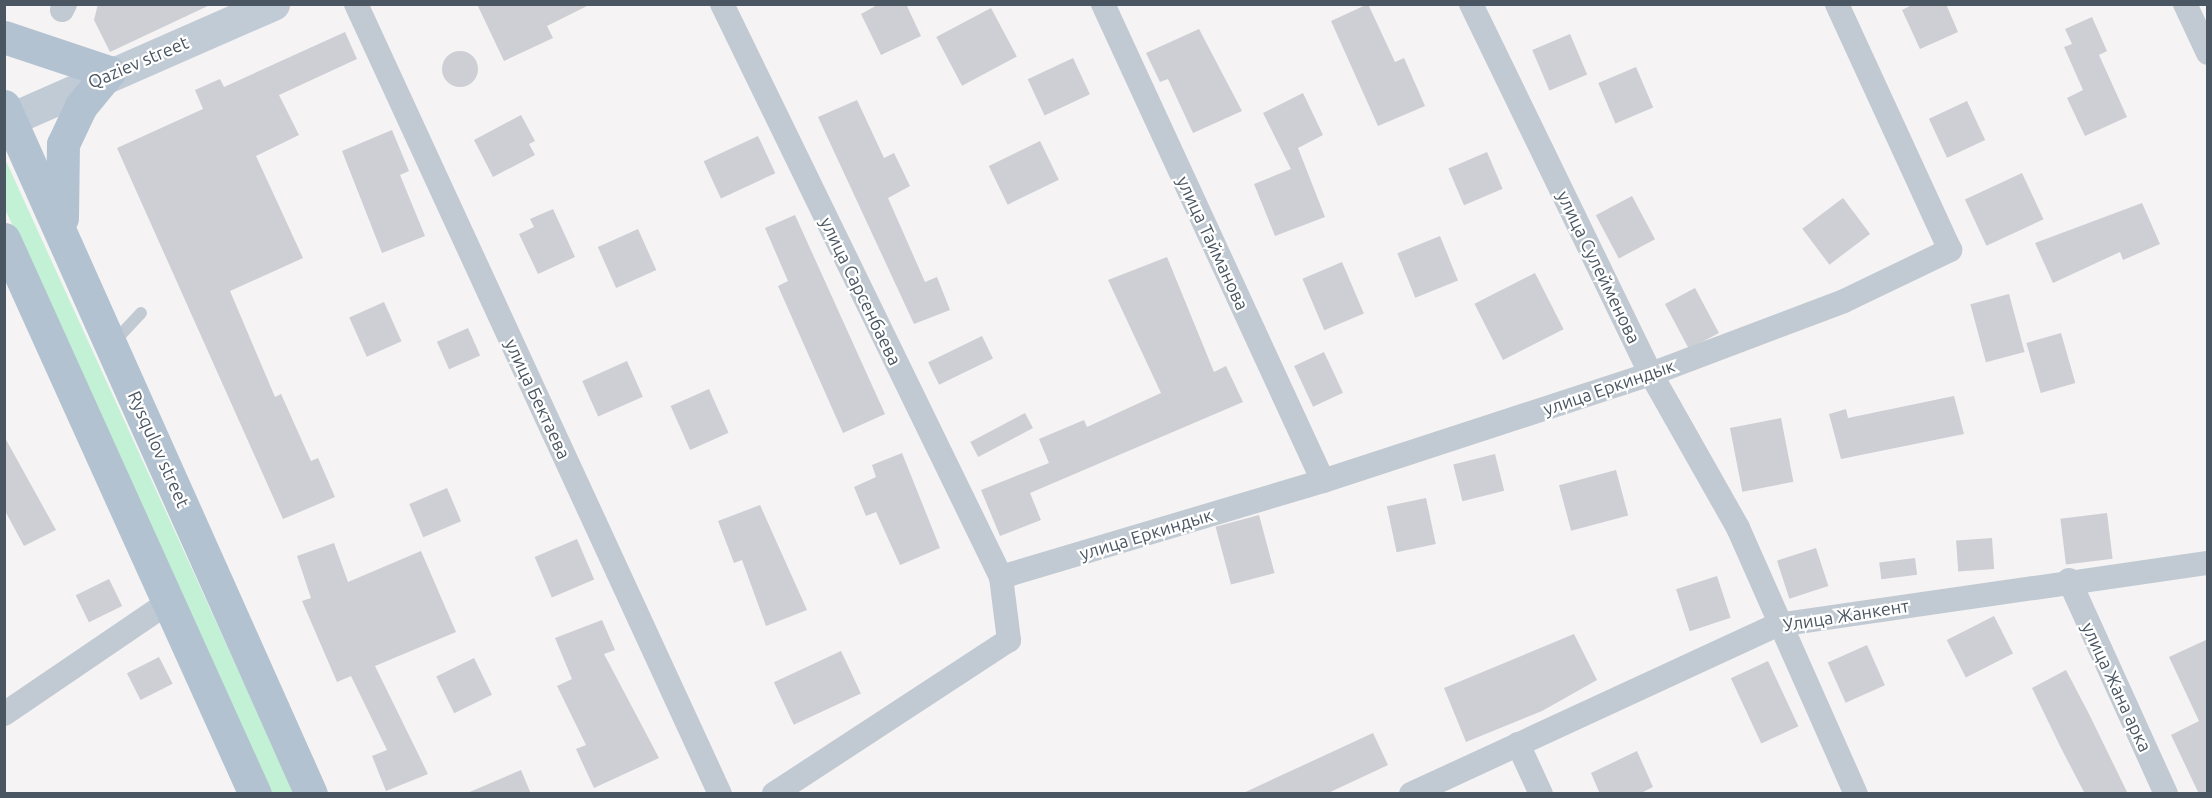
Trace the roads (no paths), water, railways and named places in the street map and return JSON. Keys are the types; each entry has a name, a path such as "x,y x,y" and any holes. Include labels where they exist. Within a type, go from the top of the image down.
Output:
{"main road":[{"path":"4,37 109,72 81,106 63,144 63,233"},
{"name":"Rysqulov street","path":"6,116 63,233 311,794"},
{"path":"5,241 255,794"}],"street":[{"name":"Qaziev street","path":"6,116 273,4"},
{"name":"улица Бектаева","path":"356,4 720,794"},
{"name":"улица Сарсенбаева","path":"722,4 1001,577 1009,640 774,794"},
{"name":"улица Тайманова","path":"1102,4 1323,481"},
{"name":"улица Сулейменова","path":"1471,4 1651,374 1738,528 1777,626 1856,794"},
{"name":"улица Еркиндык","path":"1001,577 1323,481 1651,374 1844,301 1950,250 1837,4"},
{"path":"2185,4 2208,53"},
{"name":"Улица Жанкент","path":"1411,794 1777,626 2068,580 2208,563"},
{"name":"улица Жана арка","path":"2068,580 2166,794"},
{"path":"4,714 169,602"},
{"path":"1518,744 1541,794"}],"lane":[{"path":"112,344 141,313"}]}
